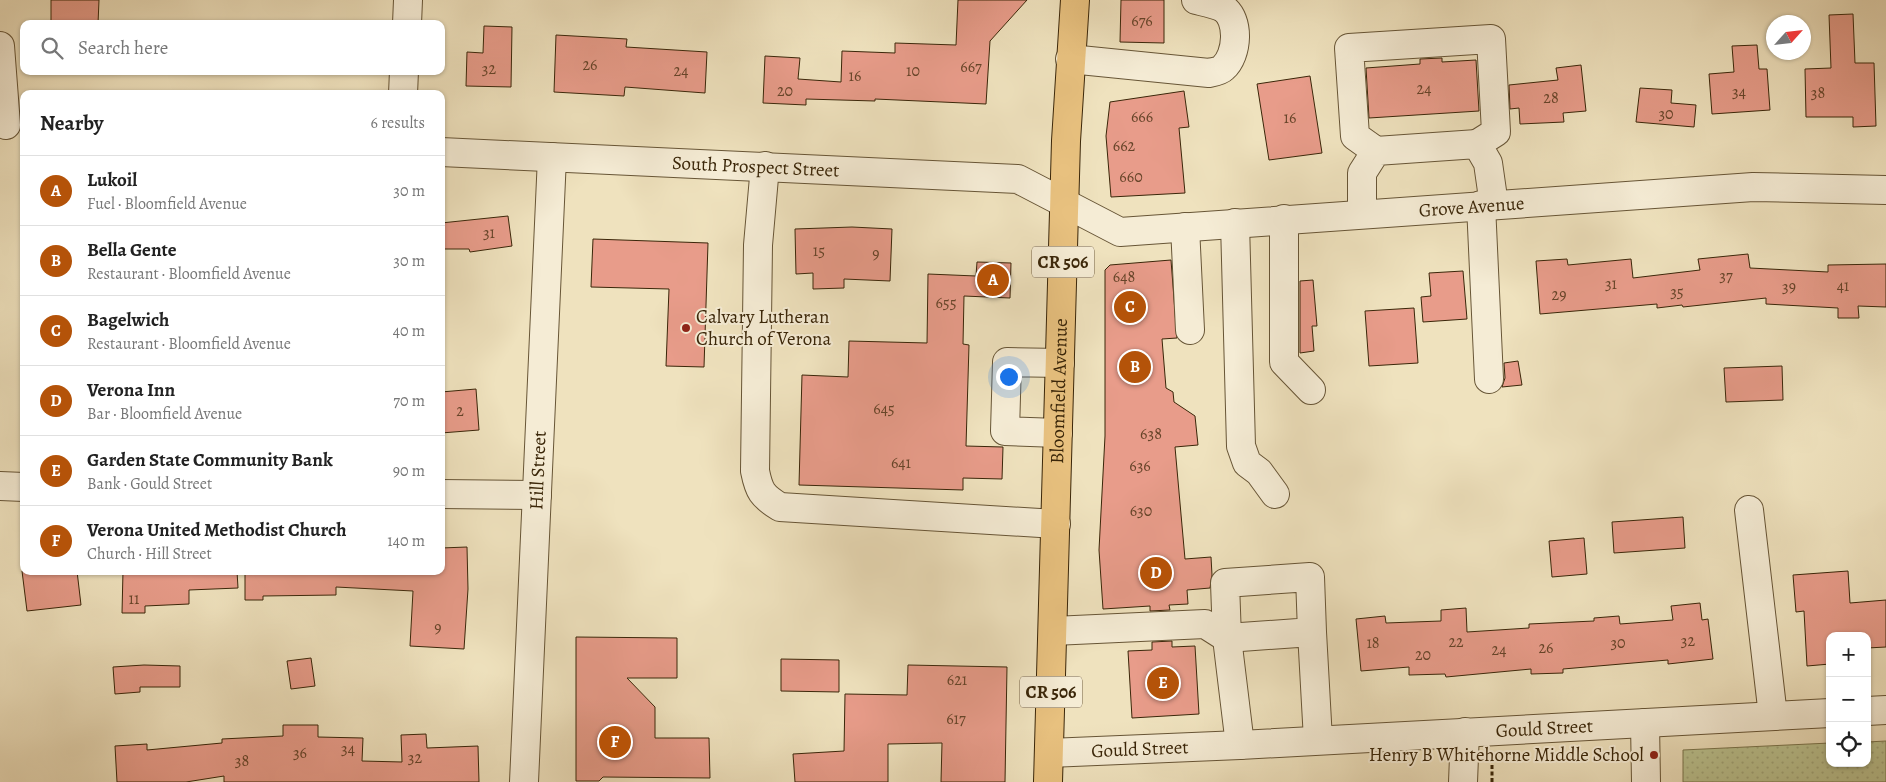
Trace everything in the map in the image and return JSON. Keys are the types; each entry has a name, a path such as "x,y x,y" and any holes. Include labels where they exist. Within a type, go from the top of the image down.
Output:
{"main road":[{"name":"Bloomfield Avenue","path":"1048,782 1064,202 1070,59 1075,0"}],"street":[{"path":"407,20 408,0"},
{"path":"1070,59 1209,73 1222,70 1232,59 1235,33 1233,18 1222,8 1196,0"},
{"path":"1492,39 1496,132 1477,144 1376,151 1355,136 1349,48 1492,39"},
{"path":"0,46 10,125"},
{"path":"403,90 404,75"},
{"path":"1477,144 1488,163 1489,379"},
{"path":"1362,214 1362,173 1376,151"},
{"name":"South Prospect Street","path":"445,152 1018,179 1064,202"},
{"name":"Hill Street","path":"524,782 552,157"},
{"path":"765,166 758,245 755,471 758,488 766,499 780,507 1056,524"},
{"name":"Grove Avenue","path":"1064,202 1120,232 1753,187 1886,190"},
{"path":"1284,219 1284,362 1311,390"},
{"path":"1235,223 1241,446 1247,463 1260,472 1275,494"},
{"path":"1185,227 1190,330"},
{"path":"1058,433 1006,431 1007,362 1060,363"},
{"path":"0,486 20,487"},
{"path":"445,494 537,495"},
{"path":"1749,510 1773,716"},
{"path":"1240,745 1227,638 1225,583 1310,577 1318,740"},
{"path":"1053,631 1205,624 1227,638 1312,632"},
{"path":"1871,711 1886,710"},
{"name":"Gould Street","path":"1049,753 1240,745 1826,713"},
{"path":"1645,723 1646,782"},
{"path":"1464,782 1465,732"}],"path":[{"path":"1492,754 1492,782"}],"green space":[{"path":"1886,741 1886,782 1683,782 1683,750 1826,743 1826,767 1871,767 1871,742"}],"building":[{"path":"51,0 99,0 98,20 51,20"},
{"path":"958,0 1027,0 990,41 986,104 875,99 875,101 806,99 806,105 763,103 765,56 800,58 798,79 841,82 842,51 895,53 895,43 956,45"},
{"path":"1121,0 1164,0 1164,43 1120,42"},
{"path":"1853,14 1855,63 1874,63 1876,126 1853,127 1853,117 1806,117 1805,69 1831,68 1829,15"},
{"path":"484,26 512,27 511,87 466,86 467,52 483,53"},
{"path":"556,35 627,39 626,47 707,52 705,93 625,87 624,96 554,92"},
{"path":"1757,45 1759,69 1767,69 1770,110 1712,114 1709,74 1734,72 1732,46"},
{"path":"1442,58 1442,62 1476,60 1479,111 1369,118 1366,68 1420,64 1420,59"},
{"path":"1581,65 1586,111 1563,113 1564,122 1520,124 1519,108 1510,109 1509,85 1558,80 1556,68"},
{"path":"1310,76 1322,153 1269,160 1257,84"},
{"path":"1640,88 1672,90 1671,103 1696,105 1694,127 1636,122"},
{"path":"1184,91 1189,127 1179,128 1185,193 1111,197 1106,136 1110,102"},
{"path":"508,216 512,246 470,252 469,249 445,249 445,223"},
{"path":"852,227 892,229 890,281 844,279 844,288 813,289 813,273 796,274 795,229"},
{"name":"Calvary Lutheran Church of Verona","path":"593,239 708,243 704,367 666,366 669,289 591,287"},
{"path":"1748,254 1750,268 1828,272 1828,265 1886,264 1886,307 1858,306 1859,318 1838,318 1838,308 1766,304 1766,298 1683,307 1682,305 1657,308 1657,304 1540,314 1536,261 1567,259 1568,265 1631,259 1633,278 1700,270 1698,259"},
{"path":"1171,260 1177,338 1162,339 1166,388 1173,392 1174,402 1195,416 1198,445 1175,447 1185,559 1211,557 1212,575 1210,588 1187,590 1188,604 1169,605 1170,610 1150,611 1150,606 1103,609 1099,550 1105,436 1105,270 1110,265"},
{"path":"977,262 1011,263 1010,298 964,296 963,344 969,345 966,446 1003,447 1002,479 963,478 963,490 799,485 802,375 848,377 849,341 927,343 928,274 976,276"},
{"path":"1463,271 1467,319 1423,322 1421,297 1431,296 1429,273"},
{"path":"1313,280 1317,326 1312,326 1314,351 1300,353 1300,281"},
{"path":"1414,308 1418,363 1369,366 1365,311"},
{"path":"1518,361 1522,385 1502,387 1505,378 1504,363"},
{"path":"1782,366 1783,400 1726,402 1724,368"},
{"path":"476,389 479,430 445,433 445,392"},
{"path":"1683,517 1685,548 1614,553 1612,522"},
{"path":"1584,538 1587,574 1552,577 1549,541"},
{"path":"467,547 468,589 464,649 410,646 413,591 336,587 336,595 263,596 263,600 245,600 245,575 445,575 445,548"},
{"path":"1848,571 1850,603 1886,600 1886,647 1871,648 1871,632 1826,632 1826,664 1807,666 1804,611 1796,612 1793,575"},
{"path":"22,575 77,575 81,605 27,611"},
{"path":"123,575 237,575 238,588 189,590 189,604 145,606 145,613 122,613"},
{"path":"1700,603 1702,620 1708,619 1713,659 1668,664 1668,660 1563,669 1563,673 1531,674 1531,669 1446,677 1445,674 1409,675 1409,667 1361,671 1356,619 1385,616 1386,623 1441,621 1441,610 1466,608 1467,632 1529,628 1529,624 1594,621 1594,618 1619,616 1620,624 1673,620 1671,606"},
{"path":"576,637 677,638 677,678 627,678 655,707 655,738 709,738 710,778 603,777 599,781 576,781"},
{"path":"1172,641 1172,647 1195,646 1199,714 1132,718 1128,651 1152,650 1152,642"},
{"path":"311,658 315,686 291,689 287,661"},
{"path":"781,659 839,660 839,692 781,691"},
{"path":"144,665 180,666 180,687 140,687 140,692 115,694 113,667"},
{"path":"908,665 1007,667 1005,782 941,782 942,743 888,744 888,782 795,782 793,754 844,751 845,694 907,695"},
{"path":"283,725 318,725 318,737 363,738 362,761 402,762 401,735 426,734 427,748 478,746 479,782 224,782 224,776 186,782 117,782 115,746 147,744 147,750 222,743 222,739 283,736"}],"place":[{"name":"Lukoil","path":"993,280"},
{"name":"Bagelwich","path":"1130,307"},
{"name":"Calvary Lutheran Church of Verona","path":"686,328"},
{"name":"Bella Gente","path":"1135,367"},
{"name":"Verona Inn","path":"1156,573"},
{"name":"Garden State Community Bank","path":"1163,683"},
{"name":"Verona United Methodist Church","path":"615,742"},
{"name":"Henry B Whitehorne Middle School","path":"1654,755"}]}
